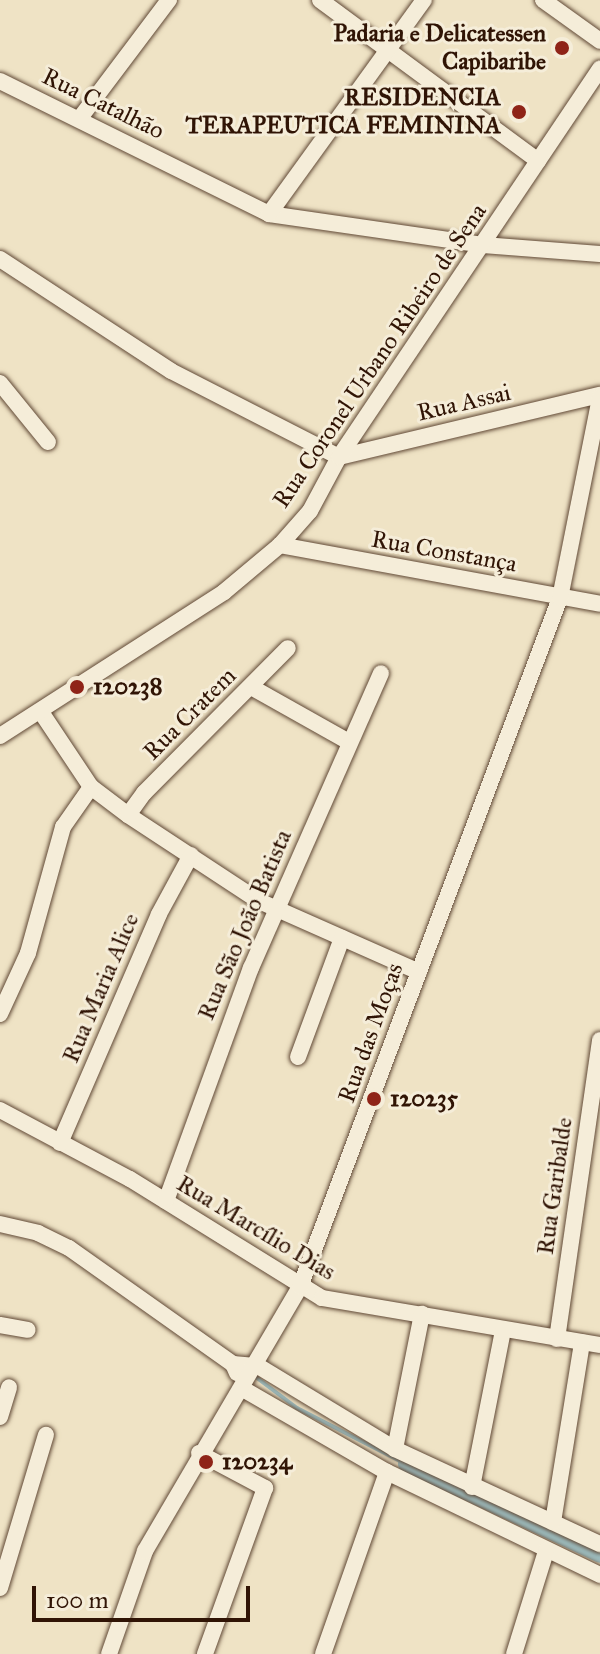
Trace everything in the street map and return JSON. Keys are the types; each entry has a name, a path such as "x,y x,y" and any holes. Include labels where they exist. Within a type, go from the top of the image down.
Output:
{"street":[{"path":"80,118 169,0"},
{"path":"320,0 538,161"},
{"path":"269,214 424,0"},
{"path":"543,0 600,41"},
{"name":"Rua Coronel Urbano Ribeiro de Sena","path":"0,736 224,592 280,545 310,511 339,457 600,69"},
{"name":"Rua Catalhão","path":"0,81 269,214 483,245 600,254"},
{"path":"0,259 171,371 339,457"},
{"path":"0,383 48,442"},
{"name":"Rua Assai","path":"339,457 600,396"},
{"name":"Rua das Moças","path":"109,1654 145,1551 199,1453 258,1366 300,1287 560,598 600,396"},
{"name":"Rua Constança","path":"280,545 600,604"},
{"name":"Rua Cratem","path":"128,815 144,793 288,648"},
{"name":"Rua São João Batista","path":"166,1201 213,1065 276,909 381,673"},
{"path":"251,687 349,742"},
{"path":"41,712 91,787 128,815 276,909 419,972"},
{"path":"0,1014 6,986 33,940 63,827 91,787"},
{"name":"Rua Maria Alice","path":"60,1143 159,914 191,855"},
{"path":"298,1057 342,938"},
{"name":"Rua Garibalde","path":"557,1339 600,1040"},
{"name":"Rua Marcílio Dias","path":"0,1110 166,1201 300,1287 337,1303 422,1314 503,1331 600,1345"},
{"path":"0,1224 38,1233 69,1248 233,1364 258,1366 395,1449 600,1544"},
{"path":"395,1449 422,1314"},
{"path":"0,1325 28,1330"},
{"path":"472,1487 503,1331"},
{"path":"553,1522 582,1342"},
{"path":"233,1364 243,1389 387,1472 600,1575"},
{"path":"0,1417 9,1387"},
{"path":"0,1588 46,1435"},
{"path":"199,1453 258,1481 265,1491 205,1654"},
{"path":"323,1654 387,1472"},
{"path":"514,1654 546,1551"}],"waterway":[{"path":"257,1378 297,1408 406,1464"},
{"path":"406,1464 600,1555"}],"place":[{"name":"Padaria e Delicatessen Capibaribe","path":"562,48"},
{"name":"RESIDENCIA TERAPEUTICA FEMININA","path":"519,112"},
{"name":"120238","path":"77,687"},
{"name":"120235","path":"374,1099"},
{"name":"120234","path":"206,1462"}]}
